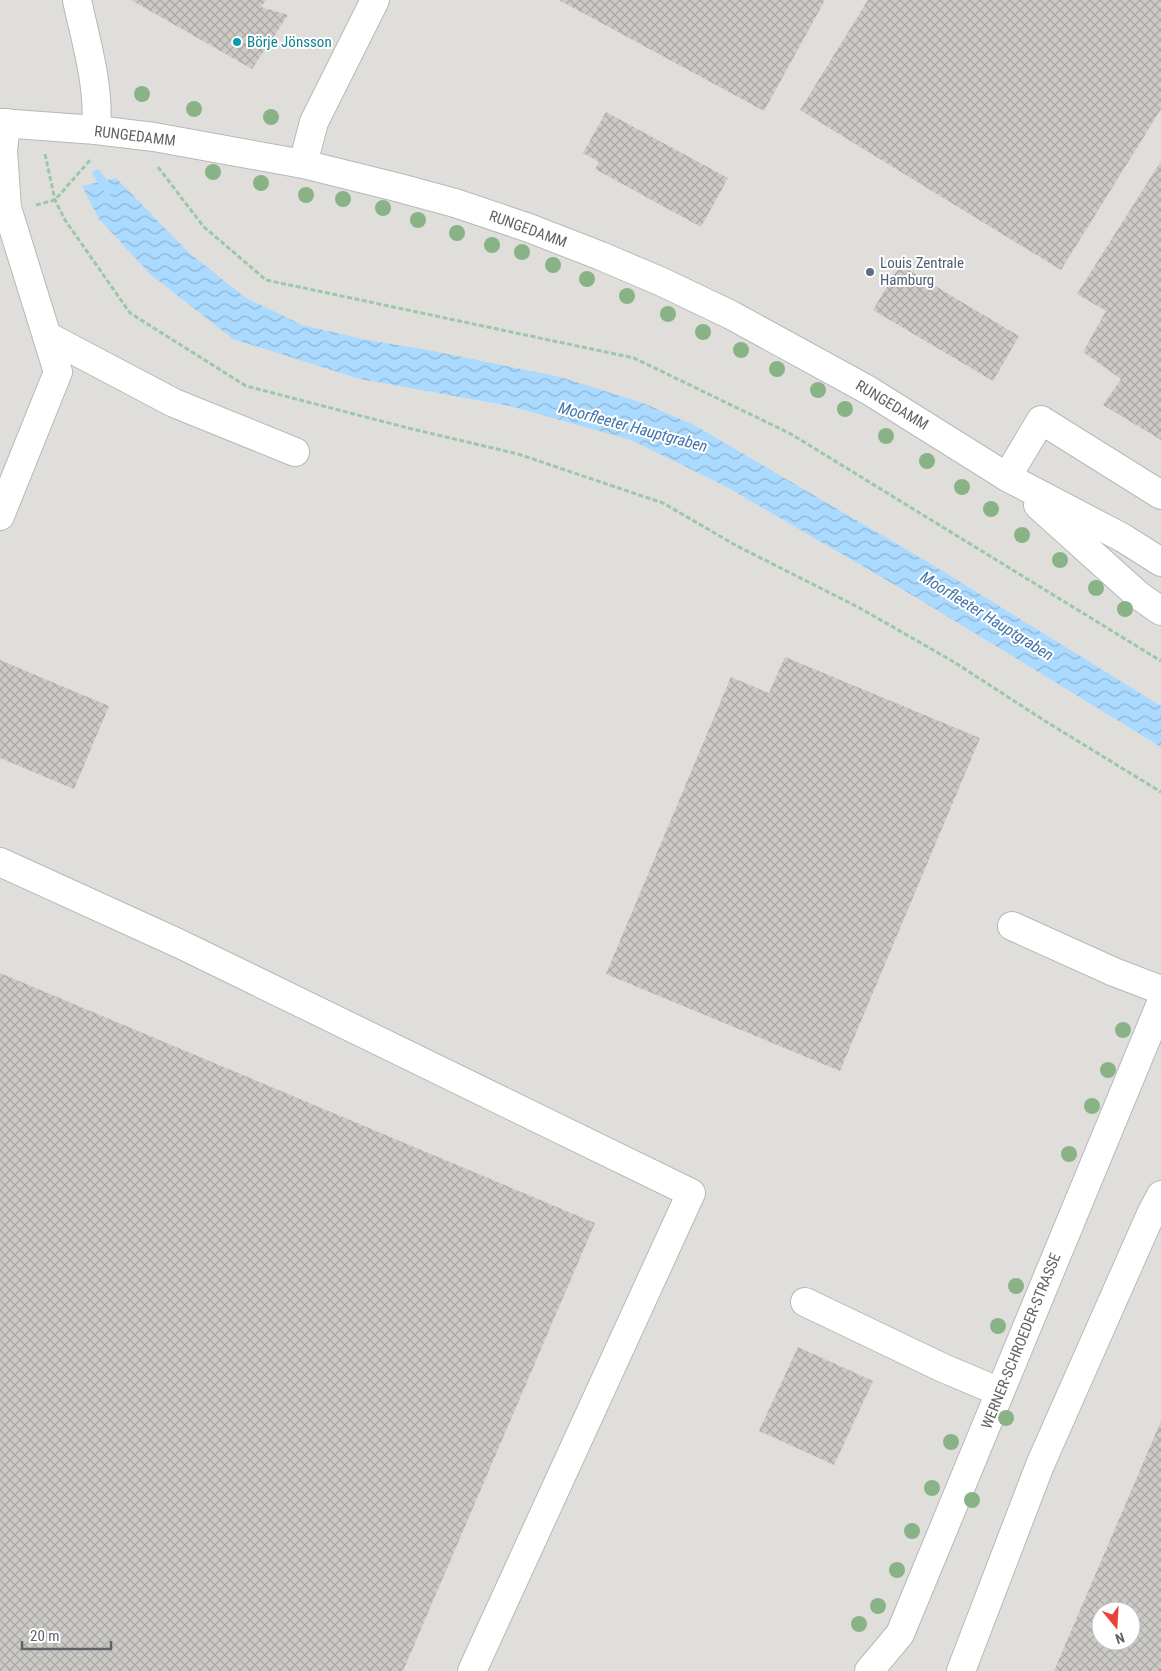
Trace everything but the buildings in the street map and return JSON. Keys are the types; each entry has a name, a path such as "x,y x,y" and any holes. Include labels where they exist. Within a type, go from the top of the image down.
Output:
{"street":[{"path":"77,0 94,86 97,116 96,130"},
{"path":"304,164 314,122 375,0"},
{"path":"0,516 58,372 7,208 3,123"},
{"name":"RUNGEDAMM","path":"3,123 96,130 173,140 304,164 430,196 529,228 662,282 732,315 868,390 1007,478 1124,538 1161,562"},
{"path":"47,336 174,403 295,452"},
{"path":"1007,478 1041,420 1161,494"},
{"name":"RUNGEDAMM","path":"1007,478 1138,595 1161,611"},
{"path":"0,862 180,944 691,1193 472,1671"},
{"path":"1012,926 1114,972 1161,990"},
{"name":"WERNER-SCHROEDER-STRASSE","path":"869,1671 900,1634 1161,1003"},
{"path":"961,1671 1040,1465 1161,1195"},
{"path":"805,1302 943,1368 1000,1392"}],"path":[{"path":"41,126 47,166 55,200 65,220 130,313 246,386 518,454 663,503 737,546 874,616 954,662 1053,726 1161,792"},
{"path":"7,208 30,206 55,200 91,159 100,158"},
{"path":"152,163 158,168 203,226 266,280 634,358 792,434 1161,661"}],"shaded area":[{"path":"0,0 1161,0 1161,1671 0,1671"}],"water":[{"path":"116,178 189,253 246,298 302,325 367,340 428,350 560,377 643,403 694,425 931,564 1161,706 1161,747 914,596 723,485 631,440 510,406 360,379 233,339 150,274 99,219 82,186"}],"waterway":[{"name":"Moorfleeter Hauptgraben","path":"97,174 109,190"}],"place":[{"name":"Börje Jönsson","path":"237,42"},
{"name":"Louis Zentrale Hamburg","path":"870,272"}]}
